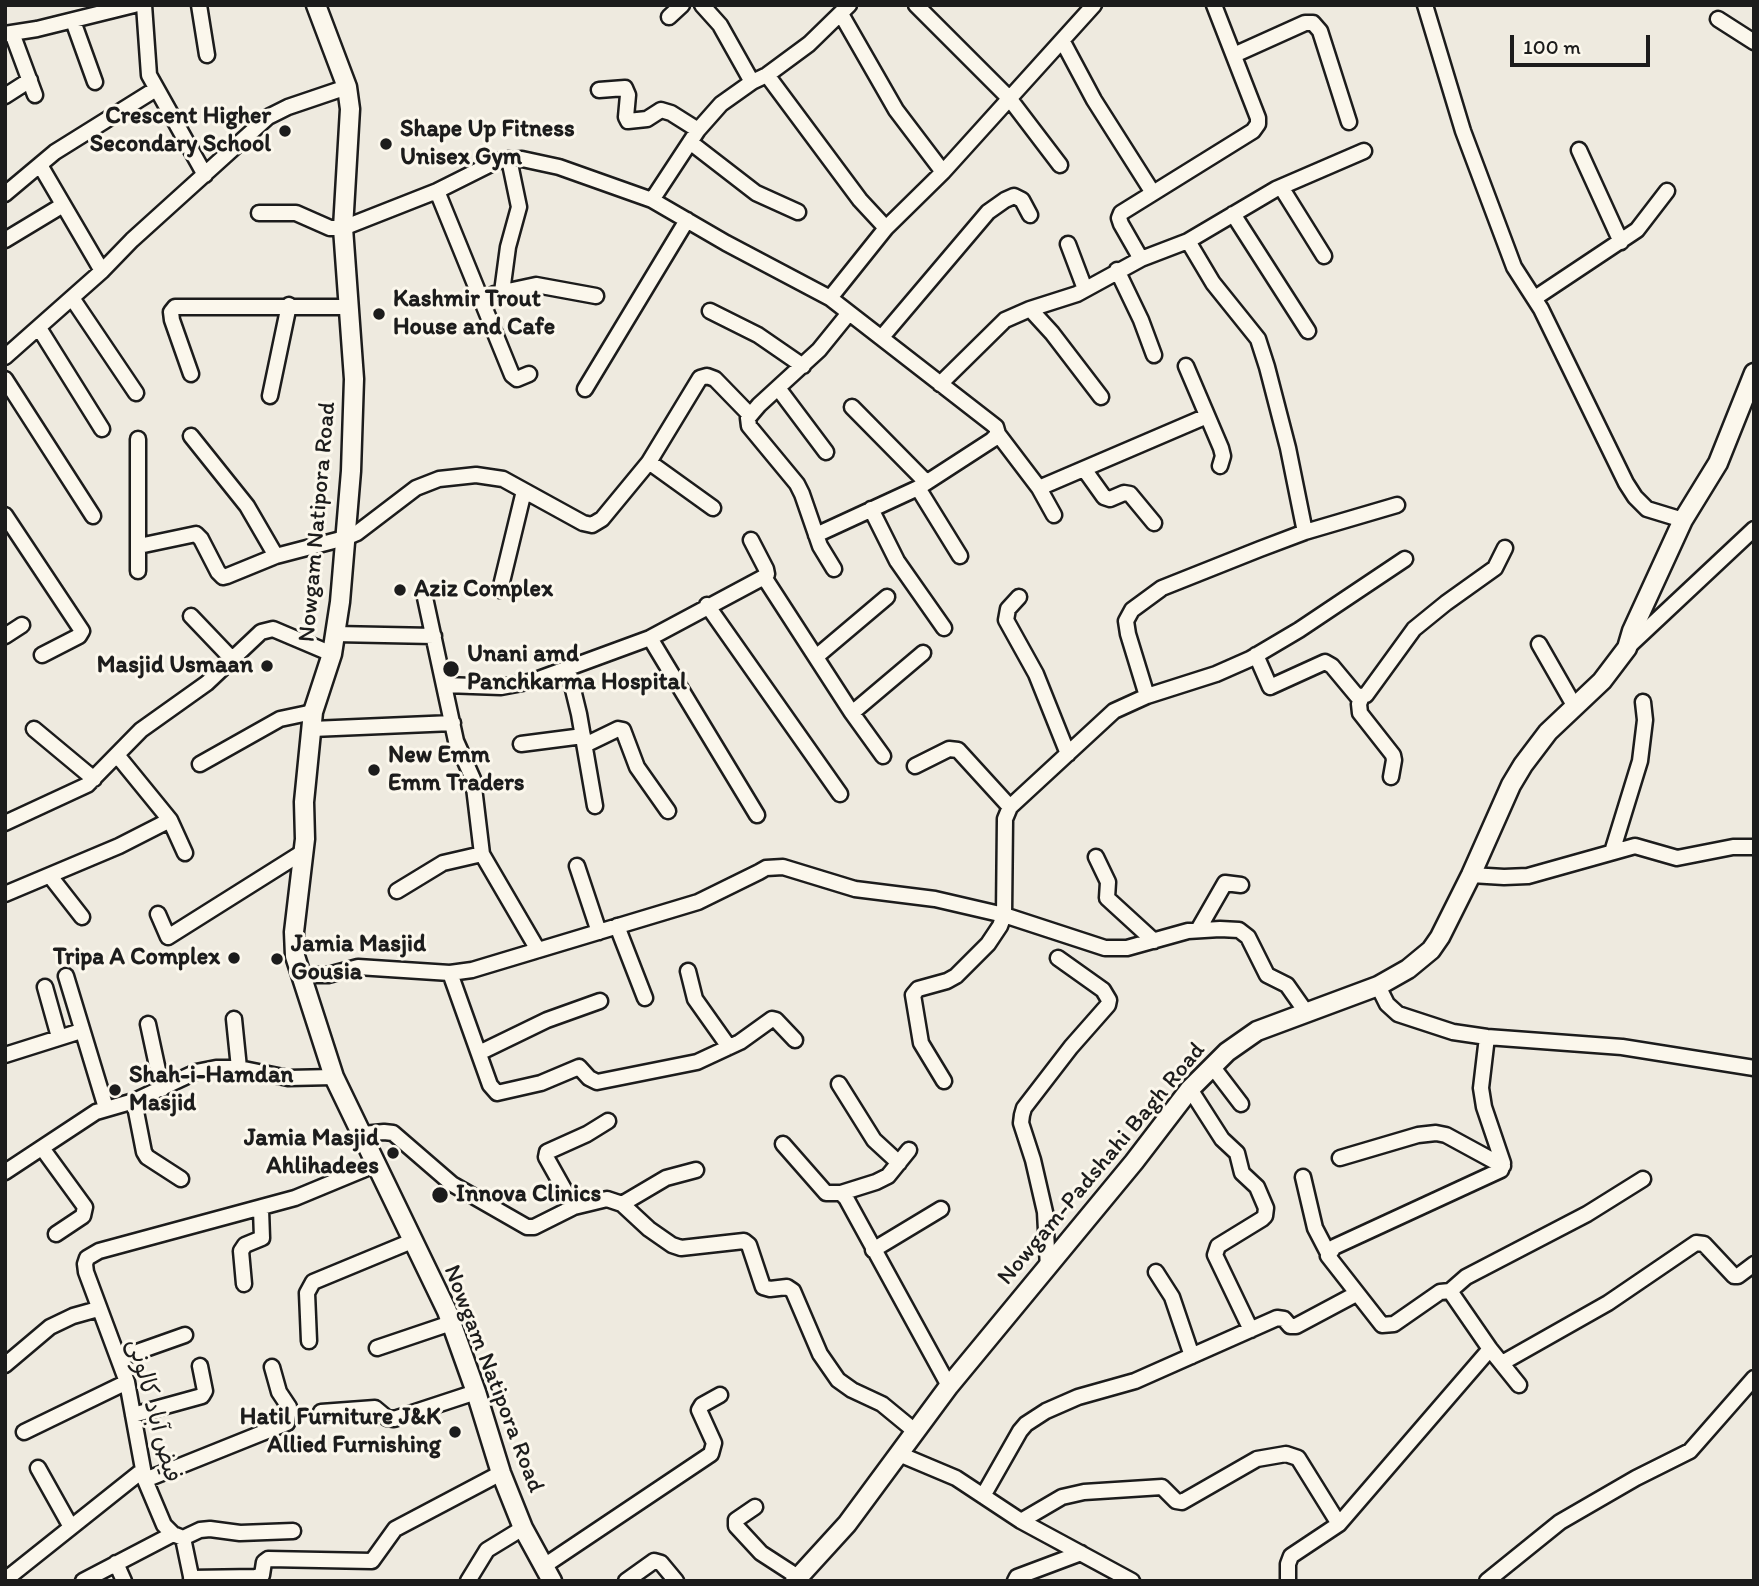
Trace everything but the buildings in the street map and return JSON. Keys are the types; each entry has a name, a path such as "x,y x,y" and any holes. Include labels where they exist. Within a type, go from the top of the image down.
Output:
{"main road":[{"name":"Nowgam Natipora Road","path":"316,5 347,87 350,109 343,228 354,379 351,471 345,538 332,654 312,720 304,802 303,852 294,932 295,956 334,1077 363,1133 451,1323 477,1392 501,1473 523,1528 548,1573"},
{"name":"Nowgam-Padshahi Bagh Road","path":"796,1579 847,1524 949,1386 1048,1268 1190,1089 1227,1052 1257,1031 1378,986 1408,969 1431,950 1471,875 1517,775 1537,745 1602,681 1627,648 1632,631 1683,520 1718,463 1754,373"}],"street":[{"path":"35,95 9,34 134,5"},
{"path":"144,5 147,65 156,89 205,175"},
{"path":"199,5 207,55"},
{"path":"669,17 682,5"},
{"path":"702,5 720,25 752,82"},
{"path":"916,5 1009,98 1059,165"},
{"path":"830,298 886,228 943,172 1094,5"},
{"path":"1141,259 1119,218 1122,211 1257,127 1258,118 1214,5"},
{"path":"1425,5 1486,196 1514,267 1535,298 1635,497 1647,509 1683,520"},
{"path":"652,200 694,136 720,104 767,75 809,44 845,10 896,110 943,172"},
{"path":"1718,19 1754,41"},
{"path":"73,21 95,82"},
{"path":"1234,55 1305,23 1313,23 1320,31 1349,122"},
{"path":"1063,42 1094,100 1153,193"},
{"path":"767,75 860,200 886,228"},
{"path":"5,96 30,80"},
{"path":"5,357 268,117 288,107 347,87"},
{"path":"599,90 625,88 628,95 628,121 647,119 661,110 671,113 756,193 798,212"},
{"path":"5,194 83,133 156,89"},
{"path":"940,384 994,328 1014,315 1063,300 1141,259 1188,241 1281,187 1363,150"},
{"path":"1579,150 1621,242"},
{"path":"259,212 296,214 331,228 343,228 437,191 486,166 509,159 559,167 652,200 830,298 882,337 996,427 998,434 1039,488 1054,515"},
{"path":"502,292 508,247 519,207 509,159"},
{"path":"40,165 102,271"},
{"path":"1281,187 1324,256"},
{"path":"437,191 512,375 517,379 529,374"},
{"path":"1535,298 1637,230 1667,191"},
{"path":"882,337 988,212 1014,196 1021,200 1030,215"},
{"path":"5,240 63,205"},
{"path":"1233,214 1308,331"},
{"path":"585,389 687,220"},
{"path":"1188,241 1213,283 1258,339 1288,448 1305,532"},
{"path":"1068,244 1085,289"},
{"path":"1117,271 1141,320 1154,355"},
{"path":"480,297 536,285 596,296"},
{"path":"72,298 136,393"},
{"path":"270,396 289,305"},
{"path":"191,374 172,320 174,307 350,307"},
{"path":"1030,309 1101,397"},
{"path":"710,311 758,335 803,366"},
{"path":"834,569 816,536 803,494 749,426 748,418 803,366 849,313"},
{"path":"39,328 102,429"},
{"path":"1186,366 1222,453 1220,467"},
{"path":"139,546 196,534 218,572 225,577 276,556 345,538 372,522 416,488 439,479 477,475 511,482 583,523 592,525 602,519 649,462 700,378 704,376 715,379 750,415"},
{"path":"5,379 93,516"},
{"path":"778,388 826,452"},
{"path":"852,407 922,485 960,556"},
{"path":"1039,488 1207,416"},
{"path":"816,536 922,485 998,434"},
{"path":"191,436 247,506 276,556"},
{"path":"138,439 138,570"},
{"path":"649,462 713,508"},
{"path":"1084,469 1105,498 1130,494 1154,523"},
{"path":"500,590 524,491"},
{"path":"1147,696 1128,634 1126,621 1132,610 1163,589 1305,532 1397,505"},
{"path":"871,509 897,561 943,628"},
{"path":"5,515 82,631 79,636 42,655"},
{"path":"1627,648 1754,529"},
{"path":"446,685 511,686 533,681 650,638 764,577 767,574 766,569 751,540"},
{"path":"1256,655 1270,687 1325,662 1332,666 1357,696 1362,696 1369,692 1414,629 1495,568 1505,548"},
{"path":"944,1081 921,1043 913,995 918,989 956,976 998,930 1004,915 1005,825 1010,807 1114,711 1147,696 1216,674 1256,655 1299,630 1405,559"},
{"path":"764,577 883,756"},
{"path":"424,593 458,748 473,779 482,854 538,950"},
{"path":"816,657 887,597"},
{"path":"1019,597 1008,609 1006,620 1036,674 1068,754"},
{"path":"707,606 840,794"},
{"path":"191,616 233,660"},
{"path":"5,636 22,625"},
{"path":"5,823 81,789 141,730 208,683 261,632 270,629 332,654"},
{"path":"335,634 434,636"},
{"path":"650,638 757,816"},
{"path":"1539,644 1575,707"},
{"path":"852,713 923,653"},
{"path":"568,669 595,806"},
{"path":"1362,696 1360,713 1393,755 1391,777"},
{"path":"1612,852 1640,761 1645,720 1643,702"},
{"path":"200,764 280,719 453,723"},
{"path":"34,729 94,779"},
{"path":"522,744 584,740 618,729 623,730 637,767 668,811"},
{"path":"915,766 949,749 958,750 1010,807"},
{"path":"117,755 170,820 185,853"},
{"path":"5,894 50,877 170,820"},
{"path":"1471,875 1528,876 1635,846 1677,858 1732,847 1754,847"},
{"path":"158,914 168,937 303,852"},
{"path":"397,891 443,863 482,854"},
{"path":"1096,857 1108,882 1107,898 1154,941"},
{"path":"577,866 599,932"},
{"path":"300,975 328,975 358,967 450,973 483,968 698,902 774,867 794,869 855,889 935,899 1004,915 1105,948 1127,948 1198,930 1231,929 1248,937 1262,969 1267,975 1287,985 1307,1012"},
{"path":"50,877 82,917"},
{"path":"1198,930 1223,885 1229,882 1241,885"},
{"path":"617,926 645,998"},
{"path":"1048,1268 1045,1212 1021,1123 1022,1115 1024,1108 1071,1047 1108,1005 1109,1000 1103,990 1058,958"},
{"path":"688,971 695,999 729,1047"},
{"path":"450,973 490,1085 497,1093 541,1083 575,1067 581,1068 593,1081 602,1081 697,1062 729,1047 772,1019 795,1040"},
{"path":"65,976 106,1108"},
{"path":"1378,986 1391,1009 1406,1017 1453,1032 1622,1047 1754,1068"},
{"path":"45,987 59,1037"},
{"path":"479,1053 547,1020 600,1001"},
{"path":"234,1019 239,1068"},
{"path":"148,1024 162,1089"},
{"path":"5,1055 81,1031"},
{"path":"1487,1037 1482,1097 1503,1166"},
{"path":"1213,1066 1241,1104"},
{"path":"5,1172 106,1108 134,1101 196,1072 216,1068 239,1068 288,1078 334,1077"},
{"path":"839,1084 874,1140 899,1163"},
{"path":"1190,1089 1222,1139 1237,1153 1242,1173 1257,1188 1266,1208 1262,1219 1215,1250 1216,1260 1251,1330"},
{"path":"134,1101 144,1152 150,1160 181,1179"},
{"path":"574,1207 547,1157 547,1152 608,1121"},
{"path":"363,1133 393,1133 422,1161 452,1184 527,1227 534,1227 574,1207 607,1199 622,1204 649,1229 681,1248 738,1241 747,1243 761,1284 766,1289 788,1287 793,1291 820,1354 838,1380 882,1405 916,1432"},
{"path":"1340,1158 1419,1135 1436,1133 1446,1135 1503,1166"},
{"path":"783,1144 826,1193 841,1193 881,1180 893,1171 909,1150"},
{"path":"42,1148 85,1207 83,1216 56,1234"},
{"name":"فیض آباد کالونی","path":"191,1579 178,1536 164,1525 144,1475 127,1382 85,1264 92,1253 261,1209 377,1164"},
{"path":"1328,1253 1334,1247 1496,1174 1503,1166"},
{"path":"622,1204 666,1178 696,1170"},
{"path":"1303,1177 1317,1235 1329,1259 1378,1322 1388,1326 1440,1292 1450,1292 1462,1280 1587,1214 1643,1179"},
{"path":"841,1193 949,1386"},
{"path":"244,1284 241,1251 245,1245 262,1238 261,1209"},
{"path":"873,1250 941,1209"},
{"path":"309,1341 307,1293 313,1282 412,1241"},
{"path":"1502,1363 1608,1303 1696,1243 1703,1244 1734,1276 1754,1264"},
{"path":"1156,1272 1172,1297 1192,1356"},
{"path":"1450,1292 1519,1385"},
{"path":"983,1496 1020,1431 1035,1417 1078,1397 1127,1383 1277,1318 1284,1319 1290,1326 1296,1326 1356,1294"},
{"path":"5,1365 50,1327 99,1308"},
{"path":"377,1348 451,1323"},
{"path":"120,1358 185,1335"},
{"path":"1288,1581 1291,1556 1339,1524 1490,1349"},
{"path":"134,1415 204,1394 200,1366"},
{"path":"5,1580 71,1527 144,1475 287,1423 289,1407 279,1392 272,1367"},
{"path":"1487,1581 1560,1522 1689,1451 1754,1378"},
{"path":"24,1432 127,1382"},
{"path":"321,1412 375,1408 387,1418 394,1419 477,1392"},
{"path":"548,1573 711,1454 714,1443 699,1410 702,1405 720,1395"},
{"path":"899,1454 945,1472 1021,1521 1132,1581"},
{"path":"1021,1521 1062,1497 1084,1492 1162,1487 1176,1501 1182,1502 1257,1459 1286,1454 1298,1458 1339,1524"},
{"path":"38,1468 71,1527"},
{"path":"191,1579 260,1576 264,1572 264,1562 268,1559 372,1561 395,1529 501,1473"},
{"path":"755,1507 736,1520 736,1526 761,1553 796,1579"},
{"path":"468,1581 487,1550 523,1528"},
{"path":"83,1581 116,1563 178,1536 200,1530 246,1533 293,1531"},
{"path":"1014,1581 1017,1577 1081,1553"},
{"path":"626,1581 654,1561 661,1563 676,1581"},
{"path":"116,1563 124,1581"}],"place":[{"name":"Crescent Higher Secondary School","path":"285,131"},
{"name":"Shape Up Fitness Unisex Gym","path":"386,144"},
{"name":"Kashmir Trout House and Cafe","path":"379,314"},
{"name":"Aziz Complex","path":"400,590"},
{"name":"Masjid Usmaan","path":"267,666"},
{"name":"Unani amd Panchkarma Hospital","path":"451,669"},
{"name":"New Emm Emm Traders","path":"374,770"},
{"name":"Tripa A Complex","path":"234,958"},
{"name":"Jamia Masjid Gousia","path":"277,959"},
{"name":"Shah-i-Hamdan Masjid","path":"115,1090"},
{"name":"Jamia Masjid Ahlihadees","path":"393,1153"},
{"name":"Innova Clinics","path":"440,1195"},
{"name":"Hatil Furniture J&K Allied Furnishing","path":"455,1432"}]}
